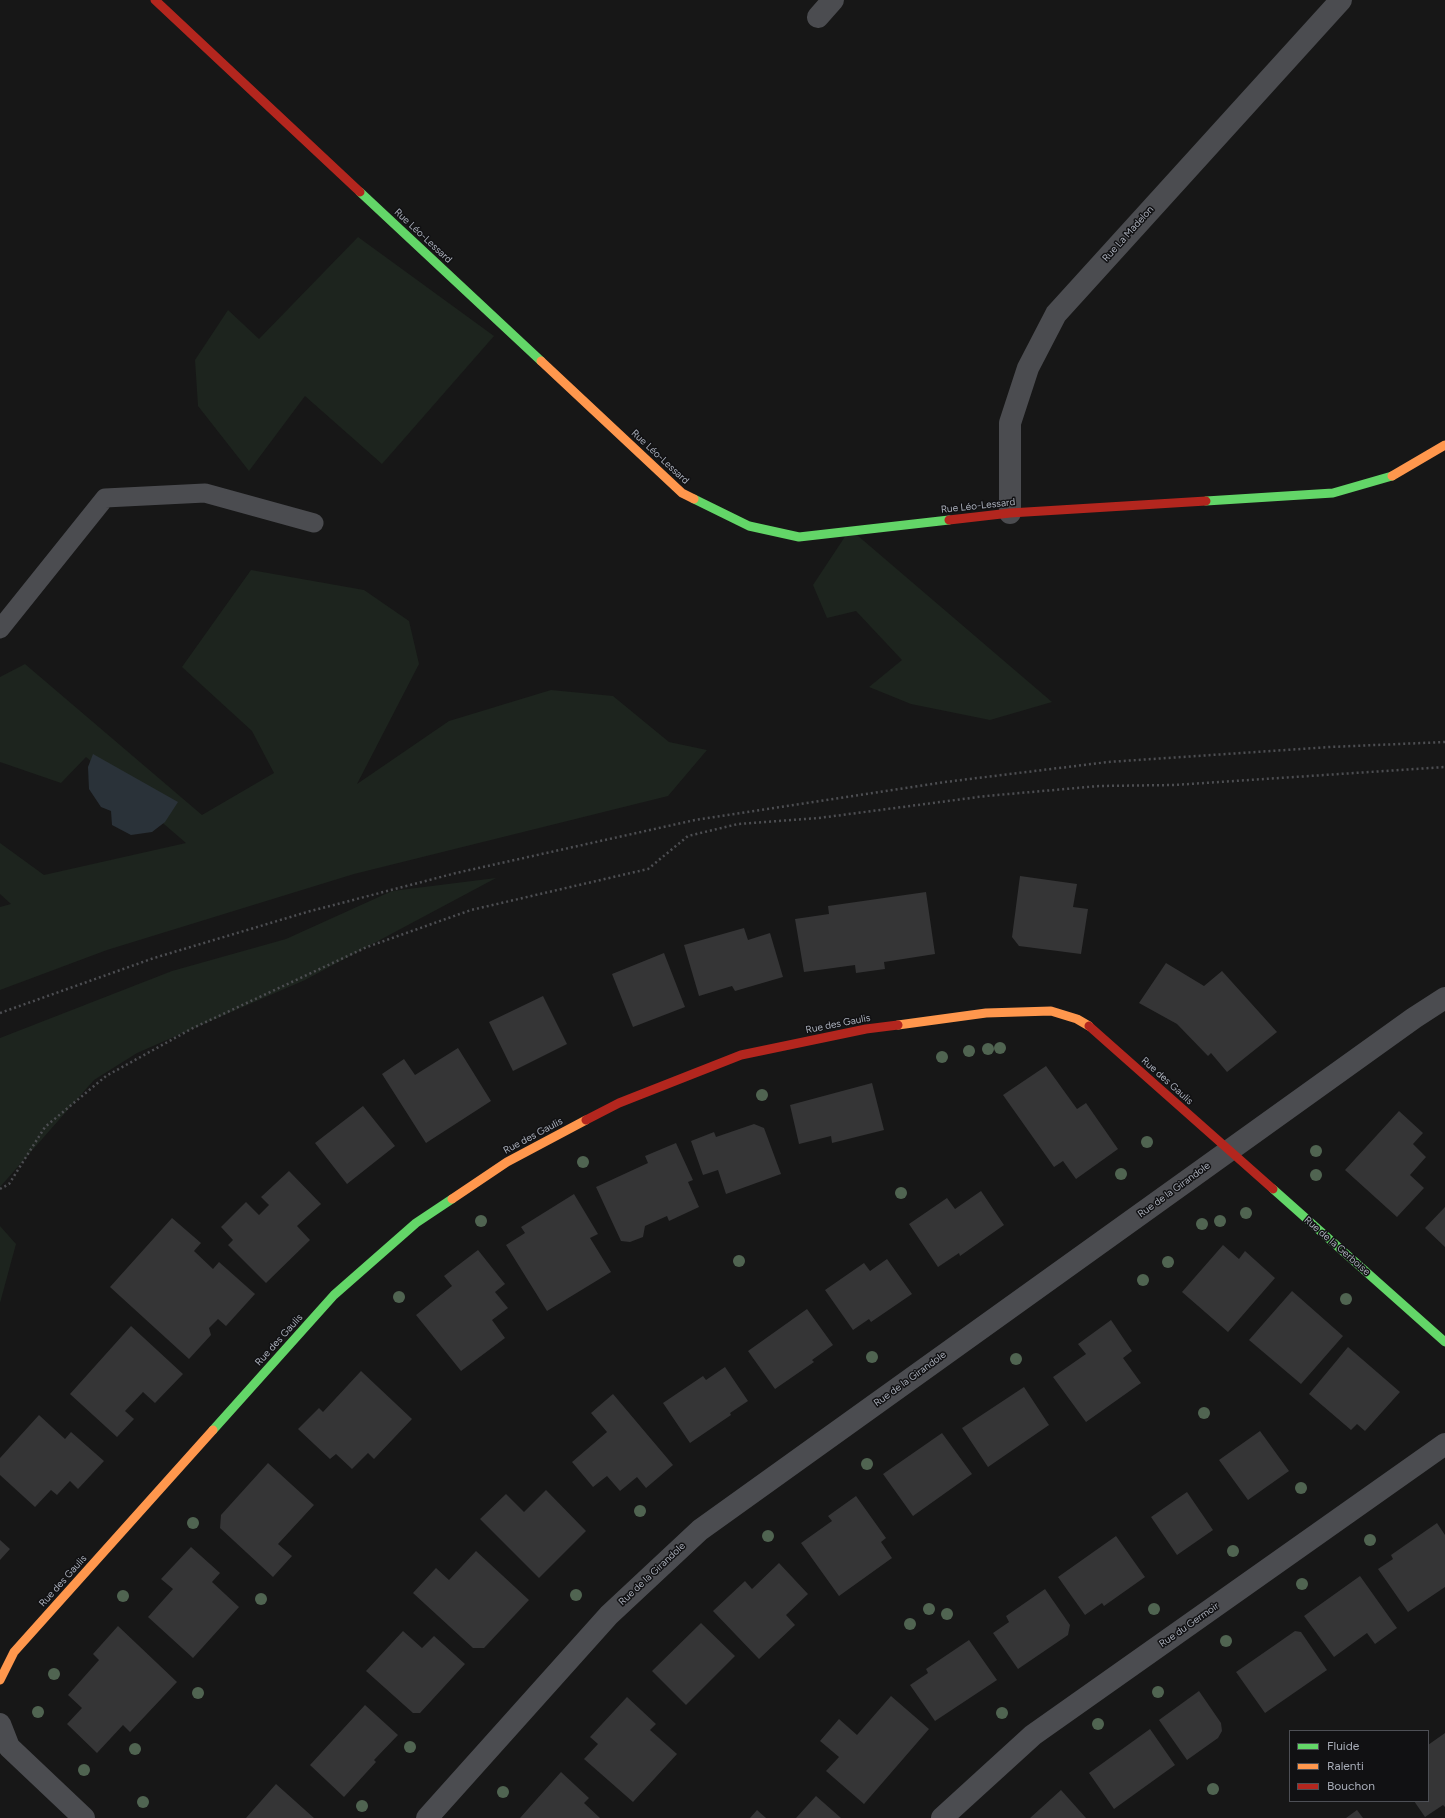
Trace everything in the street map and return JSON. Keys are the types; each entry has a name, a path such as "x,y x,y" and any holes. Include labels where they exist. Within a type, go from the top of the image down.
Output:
{"street":[{"name":"Rue Léo-Lessard","path":"155,0 682,493 749,526 799,537 1010,513 1333,493 1396,474 1445,445"},
{"path":"818,17 833,0"},
{"name":"Rue La Madelon","path":"1010,513 1010,423 1028,368 1056,314 1342,0"},
{"name":"Rue de la Girandole","path":"427,1818 609,1615 700,1530 1414,1018 1445,998"},
{"name":"Rue des Gaulis","path":"0,1680 14,1652 334,1295 416,1223 507,1162 619,1103 749,1054 866,1029 986,1013 1051,1011 1077,1019 1095,1030 1229,1151"},
{"name":"Rue de la Gerboise","path":"1229,1151 1445,1342"},
{"name":"Rue du Germoir","path":"942,1818 1033,1735 1445,1444"},
{"path":"0,1724 9,1747 84,1818"}],"lane":[{"path":"0,629 105,498 205,493 314,523"}],"path":[{"path":"0,1012 154,958 307,912 456,874 695,820 946,782 1108,762 1330,747 1445,742"},
{"path":"0,1189 10,1184 45,1127 100,1081 106,1076 193,1028 367,947 471,910 648,869 688,836 738,824 819,818 885,808 993,795 1099,786 1174,785 1445,766"}],"shaded area":[{"path":"358,237 494,336 382,464 305,396 249,471 198,406 195,360 228,310 259,339"},
{"path":"850,529 1052,702 990,720 911,704 869,687 902,660 856,611 827,618 813,585"},
{"path":"251,570 364,590 409,621 419,664 357,784 449,721 551,690 613,696 669,742 707,750 668,796 354,874 107,950 0,990 0,907 11,904 0,894 0,843 44,875 186,843 86,757 61,783 0,762 0,677 25,664 202,815 274,773 252,731 182,667"},
{"path":"93,754 178,802 165,822 152,832 131,835 112,825 111,811 101,807 89,789 88,767"},
{"path":"496,878 305,980 137,1053 94,1080 0,1187 0,1038 172,971 286,939 392,891"},
{"path":"0,1226 16,1244 0,1303"}],"building":[{"path":"1020,876 1077,884 1073,907 1088,909 1081,954 1019,946 1012,937"},
{"path":"926,892 935,954 884,962 885,969 856,973 855,965 804,972 795,919 829,914 828,906"},
{"path":"744,928 748,940 770,933 783,977 735,991 732,986 699,996 684,945"},
{"path":"664,953 685,1007 633,1027 612,974"},
{"path":"1166,963 1204,986 1222,971 1277,1032 1227,1072 1211,1053 1208,1056 1177,1024 1139,1003"},
{"path":"543,996 567,1044 513,1071 489,1022"},
{"path":"458,1048 491,1101 426,1143 382,1074 404,1059 415,1075"},
{"path":"1046,1066 1077,1109 1086,1103 1118,1149 1076,1179 1063,1161 1054,1167 1003,1095"},
{"path":"872,1083 884,1130 832,1143 831,1136 799,1144 790,1105"},
{"path":"363,1106 395,1146 347,1184 315,1143"},
{"path":"1399,1111 1423,1133 1413,1144 1426,1157 1410,1175 1424,1188 1397,1217 1345,1170"},
{"path":"754,1124 764,1128 781,1174 726,1194 718,1170 703,1175 691,1141 714,1132 716,1137"},
{"path":"676,1143 693,1180 688,1182 699,1207 669,1221 667,1216 645,1226 643,1237 630,1242 621,1241 596,1187 648,1163 645,1156"},
{"path":"289,1171 321,1204 297,1226 310,1240 266,1283 228,1245 233,1240 221,1227 246,1202 259,1215 269,1205 261,1197"},
{"path":"981,1191 1004,1225 960,1256 959,1253 938,1267 909,1224 947,1198 955,1209"},
{"path":"574,1194 598,1234 590,1238 611,1272 547,1311 506,1245 525,1233 521,1227"},
{"path":"1445,1207 1445,1247 1425,1228"},
{"path":"172,1218 201,1243 194,1251 213,1269 219,1262 255,1294 226,1326 218,1319 209,1328 211,1335 189,1359 110,1287"},
{"path":"1223,1245 1239,1259 1245,1251 1275,1278 1228,1332 1182,1292"},
{"path":"478,1250 505,1284 495,1292 508,1308 492,1320 505,1338 461,1371 416,1315 452,1286 444,1276"},
{"path":"887,1259 912,1294 871,1322 869,1319 853,1330 825,1290 864,1263 870,1271"},
{"path":"1292,1291 1343,1336 1301,1384 1249,1340"},
{"path":"807,1309 833,1345 812,1360 814,1362 775,1389 748,1351"},
{"path":"1111,1320 1132,1351 1123,1358 1141,1383 1086,1422 1053,1377 1086,1354 1078,1344"},
{"path":"131,1326 183,1374 155,1403 143,1392 125,1411 134,1419 117,1437 70,1394"},
{"path":"1348,1347 1400,1392 1365,1431 1357,1424 1351,1430 1309,1394"},
{"path":"725,1367 748,1401 730,1413 731,1415 690,1443 663,1403 703,1376 706,1380"},
{"path":"361,1371 412,1419 374,1459 368,1453 352,1469 336,1454 330,1459 298,1429 319,1408 323,1412"},
{"path":"1024,1387 1049,1425 988,1467 962,1428"},
{"path":"613,1394 673,1465 646,1488 637,1477 620,1491 607,1476 593,1487 572,1462 607,1432 591,1413"},
{"path":"39,1415 65,1439 71,1432 104,1461 78,1489 70,1481 57,1495 51,1490 35,1507 0,1475 0,1458"},
{"path":"1260,1431 1289,1471 1248,1500 1219,1460"},
{"path":"942,1433 972,1474 913,1516 883,1474"},
{"path":"268,1463 314,1505 278,1544 292,1556 273,1577 220,1528 221,1515"},
{"path":"546,1490 586,1531 539,1578 480,1519 506,1494 524,1512"},
{"path":"1187,1492 1213,1530 1177,1555 1151,1517"},
{"path":"856,1496 886,1538 881,1542 892,1558 839,1596 801,1543 832,1521 828,1516"},
{"path":"1437,1523 1445,1535 1445,1587 1408,1612 1378,1569 1393,1559 1391,1555"},
{"path":"1116,1536 1145,1577 1104,1606 1102,1603 1085,1615 1058,1577"},
{"path":"0,1540 10,1549 0,1560"},
{"path":"191,1547 220,1573 212,1582 239,1607 193,1658 148,1617 173,1589 161,1579"},
{"path":"476,1551 529,1600 484,1648 473,1648 413,1593 436,1568 449,1580"},
{"path":"779,1563 808,1594 786,1615 795,1625 759,1659 713,1611 745,1581 752,1589"},
{"path":"1360,1576 1397,1628 1375,1644 1367,1633 1334,1657 1304,1616"},
{"path":"1045,1589 1070,1625 1068,1635 1018,1669 993,1633 1009,1622 1006,1616"},
{"path":"701,1623 735,1656 686,1705 652,1671"},
{"path":"118,1626 177,1682 130,1732 123,1725 97,1753 67,1724 82,1708 68,1695 99,1660 93,1654"},
{"path":"403,1631 422,1648 434,1636 465,1664 420,1713 413,1713 366,1671"},
{"path":"1295,1631 1301,1632 1327,1670 1265,1713 1236,1672"},
{"path":"969,1640 997,1680 935,1721 910,1685 928,1673 926,1669"},
{"path":"1199,1691 1221,1723 1222,1731 1218,1738 1187,1760 1159,1720"},
{"path":"891,1696 929,1729 864,1804 826,1771 839,1757 820,1741 839,1719 857,1735"},
{"path":"627,1697 656,1724 650,1730 677,1754 633,1802 584,1759 598,1744 590,1737"},
{"path":"365,1705 398,1735 374,1760 376,1762 344,1797 310,1765"},
{"path":"1150,1729 1175,1765 1114,1809 1089,1773"},
{"path":"1445,1733 1445,1807 1443,1805 1425,1817 1415,1802 1429,1802 1429,1744"},
{"path":"561,1772 589,1798 584,1803 600,1818 520,1818"},
{"path":"276,1784 314,1818 246,1818"},
{"path":"1061,1790 1086,1818 1030,1818"},
{"path":"816,1796 841,1818 796,1818"},
{"path":"757,1810 766,1818 750,1818"},
{"path":"1357,1810 1363,1818 1346,1818"}],"traffic: fast":[{"path":"360,192 541,361"},
{"path":"1206,501 1333,493 1392,476"},
{"path":"694,499 749,526 799,537 949,520"},
{"path":"1273,1189 1445,1342"},
{"path":"213,1430 334,1295 416,1223 452,1199"}],"traffic: slow":[{"path":"541,361 682,493 694,499"},
{"path":"1392,476 1445,445"},
{"path":"898,1025 986,1013 1051,1011 1077,1019 1089,1026"},
{"path":"452,1199 507,1162 586,1120"},
{"path":"0,1680 14,1652 213,1430"}],"traffic: jam":[{"path":"155,0 360,192"},
{"path":"949,520 1010,513 1206,501"},
{"path":"586,1120 619,1103 741,1055 866,1029 898,1025"},
{"path":"1089,1026 1273,1189"}]}
